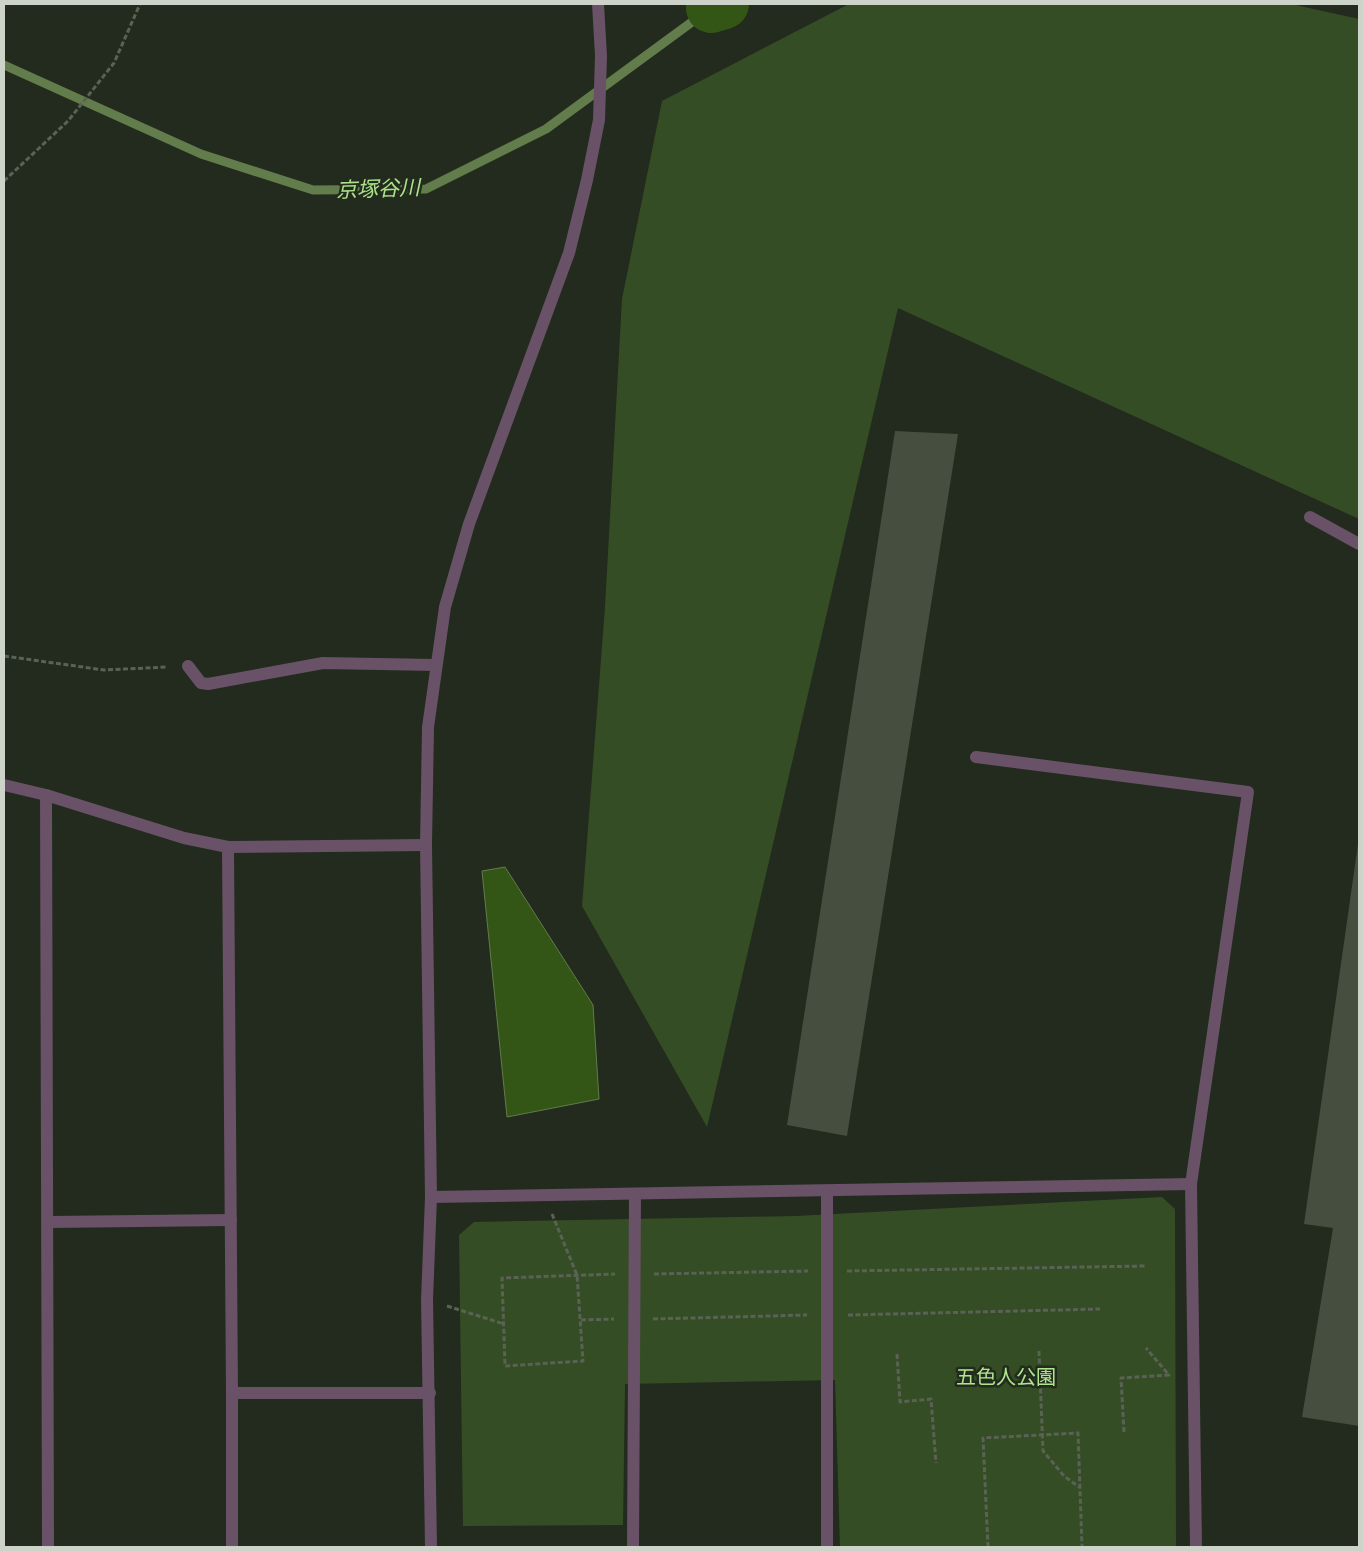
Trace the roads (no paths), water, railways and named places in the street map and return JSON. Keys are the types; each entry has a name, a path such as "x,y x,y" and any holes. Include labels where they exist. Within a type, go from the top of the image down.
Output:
{"street":[{"path":"431,1547 430,1392 427,1300 431,1197 426,845 428,727 435,665 445,607 469,524 569,253 599,120 601,56 598,4"},
{"path":"1310,516 1359,544"},
{"path":"188,666 201,683 208,684 323,663 435,665"},
{"path":"976,757 1248,792 1191,1184 1196,1547"},
{"path":"4,785 46,794 184,838 228,847 426,845"},
{"path":"46,794 48,1547"},
{"path":"228,847 232,1547"},
{"path":"431,1197 1191,1184"},
{"path":"827,1191 827,1547"},
{"path":"633,1547 635,1195"},
{"path":"48,1222 231,1220"},
{"path":"232,1393 430,1392"}],"waterway":[{"name":"京塚谷川","path":"4,65 201,154 313,190 426,189 546,129 711,8 709,4"},
{"name":"京塚谷川","path":"711,8 724,4"}],"park label":[{"name":"五色人公園","path":"1006,1377"}]}
